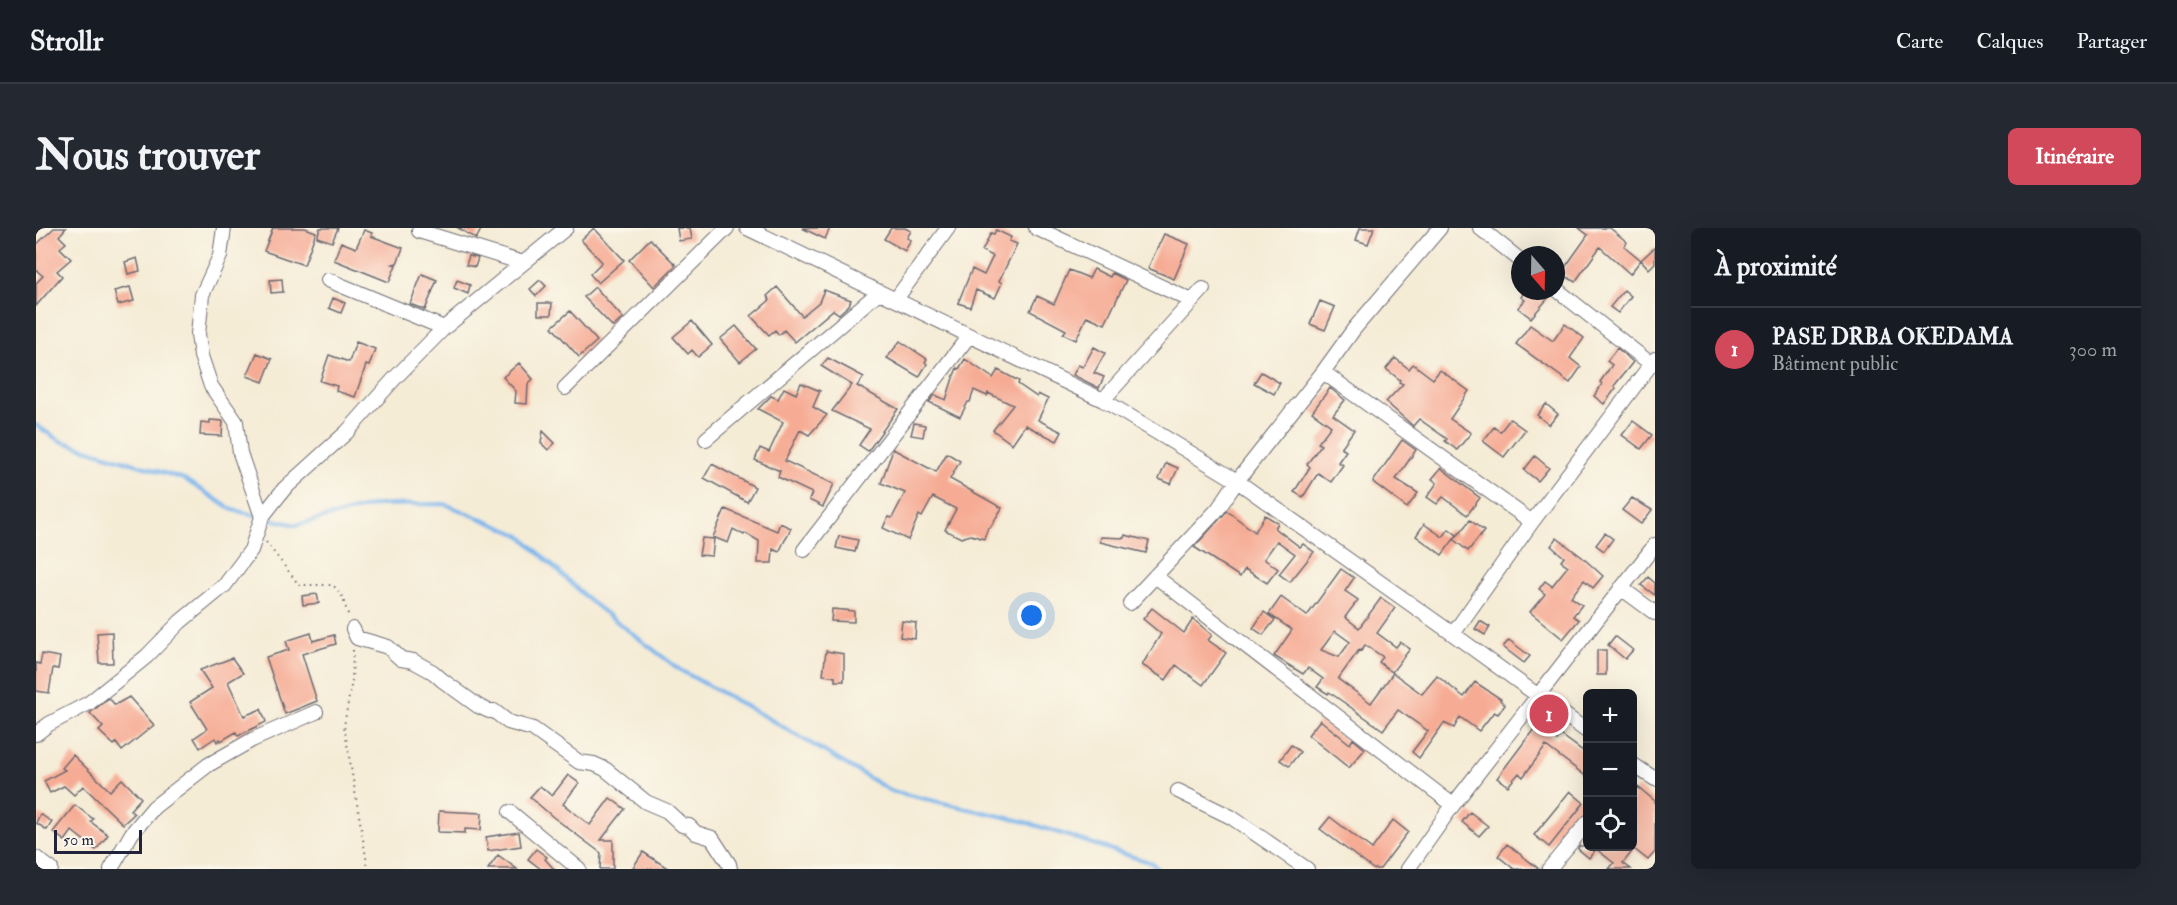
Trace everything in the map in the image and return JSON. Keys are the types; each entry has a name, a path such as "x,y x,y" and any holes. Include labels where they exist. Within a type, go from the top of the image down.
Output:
{"street":[{"path":"224,228 220,256 202,295 198,334 201,356 211,386 236,422 240,453 260,520"},
{"path":"36,734 49,724 89,703 147,656 180,622 225,585 251,550 260,520 284,489 347,432 444,328 566,228"},
{"path":"565,388 727,228"},
{"path":"747,228 1103,400 1237,481 1583,729"},
{"path":"896,299 948,228"},
{"path":"1035,228 1192,300"},
{"path":"1130,603 1218,509 1354,329 1440,228"},
{"path":"1480,228 1511,253"},
{"path":"419,231 523,263"},
{"path":"328,280 444,328"},
{"path":"1103,400 1203,289"},
{"path":"706,439 879,292"},
{"path":"1453,634 1532,522 1653,362 1565,296"},
{"path":"804,550 969,336"},
{"path":"1323,372 1532,522"},
{"path":"1408,869 1453,805 1655,545"},
{"path":"1155,576 1453,805"},
{"path":"1621,588 1655,613"},
{"path":"353,629 357,638 382,644 401,659 413,661 433,672 478,706 494,711 508,722 533,729 579,762 594,764 604,769 646,802 667,811 681,825 689,826 696,833 712,838 730,869"},
{"path":"111,869 132,833 154,807 208,765 252,740 316,712"},
{"path":"1637,768 1655,779"},
{"path":"1178,791 1231,817 1307,869"},
{"path":"510,812 579,869"},
{"path":"1555,867 1583,828"},
{"path":"36,858 51,869"}],"path":[{"path":"260,520 265,541 298,585 333,585 342,596 353,629 352,680 344,726 368,869"}],"building":[{"path":"54,228 66,228 59,236 66,243 60,248 71,259 57,271 62,276 36,306 36,283 43,276 36,270 36,245"},
{"path":"273,228 305,228 316,232 304,265 264,251"},
{"path":"320,228 338,228 332,242 317,237"},
{"path":"458,228 482,228 476,239"},
{"path":"594,228 624,260 598,283 590,274 602,262 581,240"},
{"path":"677,228 690,228 692,239 679,241"},
{"path":"802,228 830,228 825,239"},
{"path":"891,228 905,228 911,231 907,238 911,240 905,251 884,239"},
{"path":"1360,228 1374,228 1368,244 1356,240"},
{"path":"1579,228 1610,228 1627,242 1624,246 1641,260 1630,274 1600,247 1575,282 1565,276 1565,267 1588,235"},
{"path":"364,230 372,233 371,236 403,248 397,263 393,264 396,265 389,282 334,260 341,242 356,248"},
{"path":"996,230 1011,237 1009,241 1017,244 999,281 1002,283 995,298 976,290 970,307 958,303 972,269 984,275 993,256 982,251 991,233 994,234"},
{"path":"1164,234 1189,244 1174,279 1148,268"},
{"path":"650,239 676,265 654,287 629,260"},
{"path":"1655,247 1655,263 1649,269 1641,260"},
{"path":"469,256 478,258 475,267 466,265"},
{"path":"137,258 140,271 128,274 125,262"},
{"path":"1094,269 1110,277 1112,273 1126,280 1105,324 1087,316 1076,340 1063,334 1066,330 1030,311 1037,296 1054,304 1069,270 1089,278"},
{"path":"422,274 437,280 425,310 410,304"},
{"path":"282,279 283,292 271,293 270,280"},
{"path":"457,280 470,285 468,294 454,288"},
{"path":"540,280 546,286 536,296 530,289"},
{"path":"130,287 134,301 118,305 114,291"},
{"path":"595,287 623,318 613,327 584,297"},
{"path":"777,287 802,316 819,302 824,290 851,300 839,314 833,310 795,342 784,330 779,335 775,330 769,335 751,316 770,300 767,296"},
{"path":"1624,290 1631,296 1618,313 1610,307"},
{"path":"333,298 345,303 341,313 329,308"},
{"path":"1525,300 1547,300 1531,318 1518,308"},
{"path":"1320,301 1335,307 1325,330 1310,324"},
{"path":"538,303 552,303 551,315 538,315"},
{"path":"570,311 597,341 579,357 552,327"},
{"path":"692,321 712,345 698,357 692,350 688,354 673,337"},
{"path":"1565,324 1584,338 1570,358 1581,367 1570,383 1516,344 1530,325 1553,341"},
{"path":"736,326 756,349 740,362 720,339"},
{"path":"900,341 927,359 925,362 927,364 919,377 887,358"},
{"path":"356,342 375,349 369,366 366,365 355,397 336,391 337,386 320,381 329,355 349,362"},
{"path":"1094,347 1105,353 1094,373 1104,377 1099,388 1073,375 1078,365 1083,367"},
{"path":"1617,348 1633,362 1614,386 1616,388 1604,404 1594,396 1602,384 1600,382 1612,365 1607,361"},
{"path":"257,353 272,359 263,382 247,376"},
{"path":"828,358 864,377 857,386 898,409 868,451 859,445 870,429 832,411 852,385 821,366"},
{"path":"1395,358 1409,369 1413,364 1433,379 1440,370 1469,391 1450,419 1471,433 1457,450 1445,441 1447,439 1419,419 1413,426 1386,402 1403,384 1386,369"},
{"path":"965,359 993,378 998,370 1019,381 1018,384 1037,397 1038,394 1048,399 1038,420 1062,432 1057,441 1025,425 1012,444 993,430 1013,405 988,393 987,396 974,390 970,402 960,417 929,402 935,395 946,400 957,368 959,369"},
{"path":"519,363 533,379 528,384 527,404 515,403 516,391 503,377"},
{"path":"1261,372 1280,383 1274,394 1254,383"},
{"path":"801,383 820,391 813,407 827,415 809,435 800,430 785,461 834,484 823,507 809,500 812,493 778,477 780,471 755,460 760,448 769,452 783,422 758,409 771,396 778,399 784,388 796,394"},
{"path":"1330,388 1345,400 1333,415 1354,430 1341,448 1346,451 1338,462 1343,465 1331,482 1318,473 1303,497 1294,492 1310,467 1307,464 1321,445 1318,443 1331,426 1312,412"},
{"path":"1546,404 1558,414 1549,425 1537,415"},
{"path":"1510,419 1525,430 1504,457 1483,441 1494,427 1500,432"},
{"path":"210,420 223,421 222,436 200,435 201,422 210,423"},
{"path":"1633,421 1652,435 1641,449 1622,435"},
{"path":"914,423 925,425 923,437 911,435"},
{"path":"543,431 555,443 548,450 541,443"},
{"path":"1402,440 1416,450 1396,479 1418,493 1407,508 1373,482"},
{"path":"893,449 936,472 947,453 960,461 950,479 1002,508 988,528 984,539 971,535 961,538 945,530 956,509 933,497 922,517 919,515 908,540 883,528 888,517 892,518 905,493 881,483"},
{"path":"1535,456 1549,468 1538,481 1524,470"},
{"path":"1166,463 1178,468 1171,484 1159,479"},
{"path":"712,464 755,487 747,502 704,478"},
{"path":"1441,468 1480,498 1467,515 1443,497 1437,504 1427,497 1437,483 1432,479"},
{"path":"1632,498 1652,510 1641,524 1622,510"},
{"path":"725,509 777,531 780,523 791,528 779,552 773,549 772,563 758,563 759,541 745,533 744,535 733,529 728,543 713,537"},
{"path":"1227,511 1255,532 1265,515 1278,523 1275,528 1300,547 1303,544 1314,552 1290,582 1279,574 1295,554 1277,541 1264,559 1278,569 1267,583 1245,569 1240,577 1194,547"},
{"path":"1470,520 1484,531 1468,551 1454,540"},
{"path":"1424,524 1443,537 1449,529 1457,535 1442,555 1416,536"},
{"path":"1605,533 1613,539 1604,551 1596,545"},
{"path":"1125,535 1149,541 1146,553 1100,542 1101,537 1124,538"},
{"path":"839,536 858,540 855,552 836,548"},
{"path":"702,538 714,539 712,556 699,555"},
{"path":"1557,538 1603,576 1593,588 1584,580 1571,597 1582,605 1573,616 1579,620 1563,639 1530,612 1545,594 1539,589 1545,581 1552,586 1568,566 1561,561 1564,557 1551,546"},
{"path":"1341,569 1354,578 1345,591 1358,600 1345,617 1359,628 1381,598 1395,608 1377,633 1396,647 1400,642 1410,649 1392,672 1379,662 1383,657 1365,645 1338,679 1371,703 1393,673 1422,694 1437,676 1464,697 1475,682 1501,699 1505,705 1498,714 1494,712 1479,731 1460,717 1454,728 1444,723 1419,758 1412,752 1428,731 1398,710 1383,730 1329,692 1328,694 1317,687 1323,679 1308,668 1303,674 1274,656 1292,630 1269,614 1281,597 1307,616","holes":["1335,631 1350,642 1339,657 1321,650"]},
{"path":"1648,577 1655,583 1655,595 1641,585"},
{"path":"317,594 319,603 303,605 302,596"},
{"path":"1152,608 1184,633 1193,619 1212,635 1208,640 1226,653 1203,685 1176,665 1166,680 1142,665 1161,634 1143,619"},
{"path":"832,609 854,611 854,622 831,621"},
{"path":"1264,612 1275,620 1263,635 1253,628"},
{"path":"902,621 916,623 915,639 900,637"},
{"path":"1480,621 1490,627 1485,635 1475,629"},
{"path":"112,632 113,663 99,663 97,633"},
{"path":"311,633 313,641 334,635 336,644 302,654 317,701 285,714 266,657 289,650 286,641"},
{"path":"1615,636 1633,650 1625,659 1608,645"},
{"path":"1509,640 1530,656 1524,663 1503,647"},
{"path":"1597,650 1606,650 1606,675 1597,675"},
{"path":"826,651 844,654 844,681 835,681 835,677 823,675"},
{"path":"42,654 60,657 58,669 53,668 49,693 36,691 36,663 40,664"},
{"path":"232,658 243,673 228,682 244,716 261,709 266,722 238,736 236,732 217,742 215,738 200,748 194,738 207,729 190,702 212,688 200,670"},
{"path":"129,697 154,725 122,751 116,743 114,745 99,731 103,727 90,713 109,698 115,705"},
{"path":"1320,720 1350,744 1353,739 1365,749 1349,768 1308,735"},
{"path":"1537,725 1557,740 1561,735 1583,751 1583,774 1546,746 1523,777 1519,773 1508,786 1497,778"},
{"path":"1291,745 1300,752 1289,766 1280,760"},
{"path":"73,755 110,791 122,779 141,798 130,810 134,814 123,824 83,786 74,795 64,786 50,793 44,781 65,770 62,768"},
{"path":"568,775 579,783 563,804 590,825 610,798 625,809 601,840 613,840 613,869 600,869 601,853 530,797 540,786 552,796"},
{"path":"1637,788 1655,801 1655,852 1648,860 1637,851"},
{"path":"1570,791 1583,802 1549,847 1534,835"},
{"path":"75,805 93,819 91,822 108,835 96,850 72,831 65,841 53,832"},
{"path":"439,811 482,813 481,830 465,829 465,833 438,832"},
{"path":"1470,812 1488,826 1479,836 1462,822"},
{"path":"40,814 52,822 47,830 36,823"},
{"path":"1330,817 1372,849 1393,820 1408,832 1380,869 1373,869 1320,829"},
{"path":"519,832 521,846 488,851 486,837"},
{"path":"1507,844 1539,869 1514,869 1498,856"},
{"path":"1579,846 1583,846 1583,851 1594,851 1589,858 1578,849"},
{"path":"536,849 547,857 545,859 554,869 541,869 528,859"},
{"path":"1599,851 1632,851 1623,863 1631,869 1609,869 1614,863"},
{"path":"643,852 669,869 632,869"},
{"path":"498,855 517,869 488,869"}],"waterway":[{"path":"36,425 60,441 184,479 233,510 259,516"},
{"path":"266,518 296,525 376,505 445,504 520,535 591,602 680,670 773,721 891,791 1022,821 1152,863 1158,869"}],"place":[{"name":"PASE DRBA OKEDAMA","path":"1549,714"}]}
